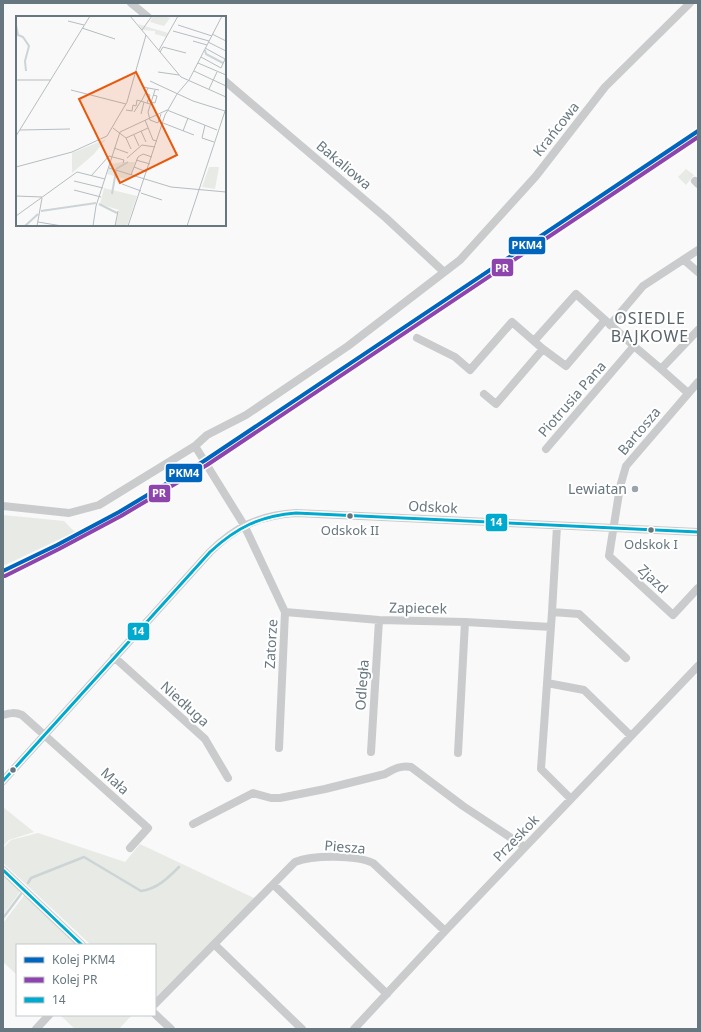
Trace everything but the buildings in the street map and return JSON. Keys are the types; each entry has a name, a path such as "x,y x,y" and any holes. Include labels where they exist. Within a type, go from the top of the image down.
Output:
{"street":[{"path":"131,3 147,16"},
{"name":"Krańcowa","path":"3,506 69,513 99,505 195,446 206,434 246,415 348,346 460,260 536,176 605,87 690,3"},
{"name":"Bakaliowa","path":"226,83 386,218 444,272"},
{"path":"417,338 455,357 470,370 512,322 543,349 566,366 643,286 698,250"},
{"path":"684,260 698,272"},
{"path":"534,341 576,294 688,393"},
{"path":"661,369 698,330"},
{"name":"Piotrusia Pana","path":"546,450 634,346"},
{"path":"484,394 496,404 543,349"},
{"name":"Bartosza","path":"614,528 620,487 626,466 698,382"},
{"path":"3,781 216,546 232,533 244,526 195,446"},
{"name":"Odskok","path":"244,526 259,519 296,513 698,532"},
{"name":"Zatorze","path":"244,526 285,612 279,748"},
{"path":"557,526 540,769 570,799"},
{"name":"Zjazd","path":"614,528 608,556 672,615 698,588"},
{"name":"Zapiecek","path":"285,612 379,620 465,622 551,627"},
{"path":"552,612 579,614 626,658"},
{"name":"Odległa","path":"371,752 379,620"},
{"path":"458,753 465,622"},
{"name":"Niedługa","path":"114,657 206,739 228,778"},
{"name":"Przeskok","path":"354,1029 525,846 698,666"},
{"path":"547,683 584,690 631,736"},
{"path":"3,715 17,713 22,715 44,735"},
{"name":"Mała","path":"44,735 148,828 130,848"},
{"path":"193,824 253,793 271,798 294,796 385,774 404,766 411,767 463,806 525,846"},
{"name":"Piesza","path":"156,1003 295,862 304,858 314,857 367,860 380,868 445,931"},
{"path":"3,870 81,944"},
{"path":"274,884 387,994"},
{"path":"214,944 302,1029"},
{"path":"156,1015 171,1029"},
{"path":"36,1029 48,1016"}],"shaded area":[{"path":"686,169 694,175 686,185 678,177"},
{"path":"3,515 64,521 75,532 3,566"},
{"path":"3,807 34,832 9,840 3,846"},
{"path":"38,833 125,862 140,844 254,898 156,997 156,944 90,944 3,863 3,848 11,840"},
{"path":"3,872 22,889 3,915"},
{"path":"26,893 79,944 16,944 16,974 3,962 3,923"},
{"path":"61,1016 131,1016 119,1029 75,1029"}],"waterway":[{"path":"28,883 31,878 84,857 141,891 157,885 179,867"},
{"path":"3,918 21,894"}],"rail line":[{"name":"PKM4","path":"3,571 57,545 119,512 204,461 698,131"},
{"name":"PR","path":"5,576 121,516 207,465 698,137"}],"transit line":[{"name":"14","path":"3,781 210,552 240,529 260,520 296,513 698,532"},
{"name":"14","path":"3,870 81,944"}],"place":[{"name":"Lewiatan","path":"635,489"},
{"name":"Odskok II","path":"350,516"},
{"name":"Odskok I","path":"651,530"}],"district":[{"name":"OSIEDLE BAJKOWE","path":"650,327"}]}
